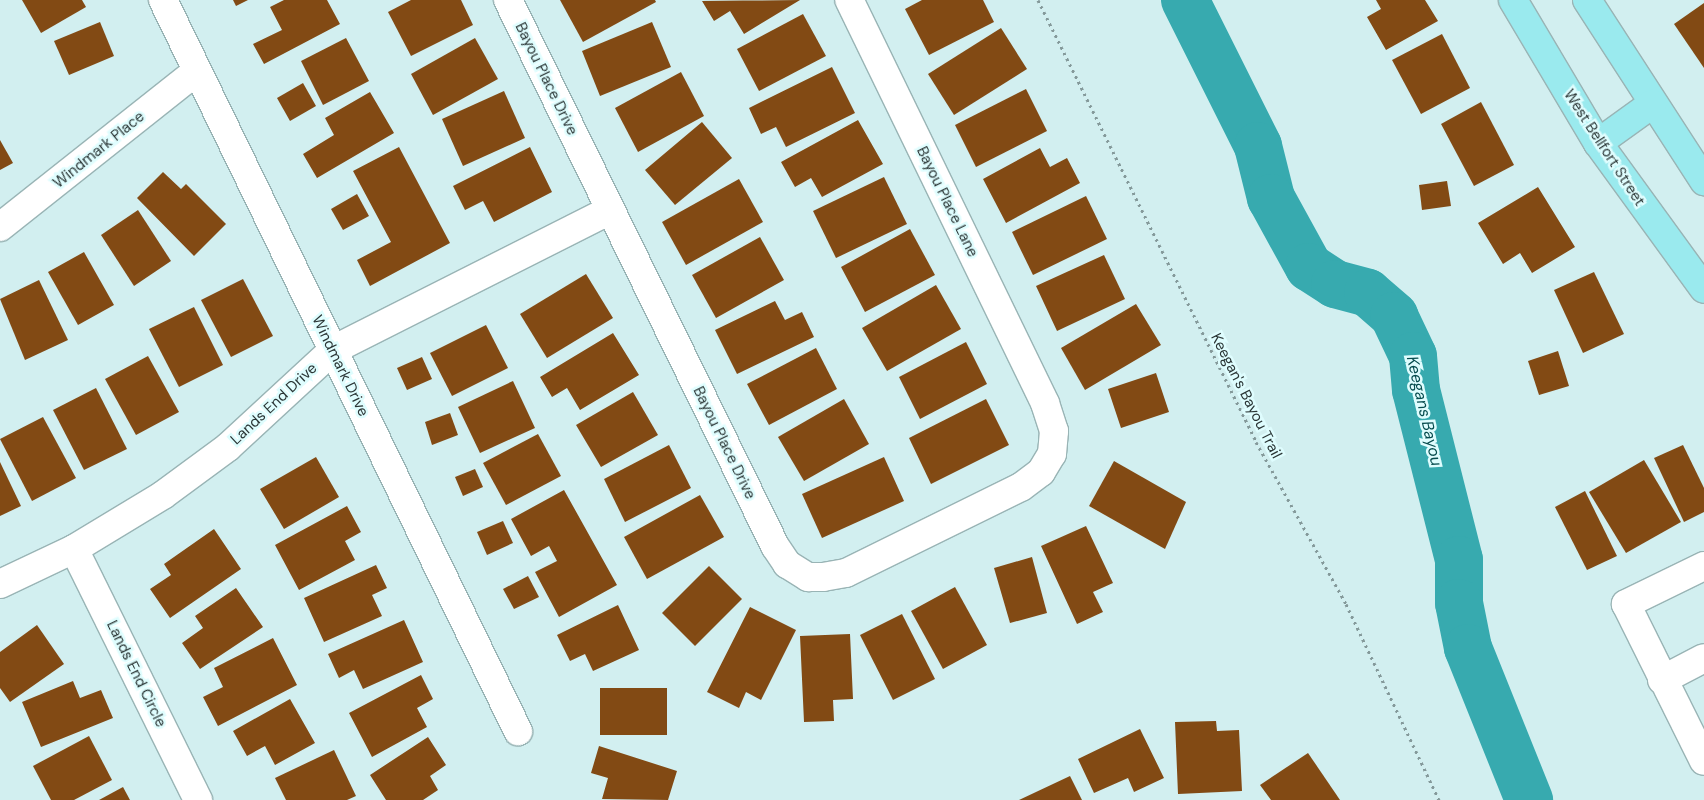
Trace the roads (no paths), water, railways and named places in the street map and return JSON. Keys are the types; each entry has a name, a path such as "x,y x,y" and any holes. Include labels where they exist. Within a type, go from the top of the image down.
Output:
{"main road":[{"name":"West Bellfort Street","path":"1513,0 1598,142 1672,251 1704,289"},
{"path":"1587,0 1652,104 1704,181"},
{"path":"1598,142 1652,104"}],"street":[{"name":"Windmark Drive","path":"163,0 518,731"},
{"name":"Bayou Place Drive","path":"508,0 775,546 787,564 808,576 846,573 1028,482 1052,454 1054,432 1045,403"},
{"name":"Bayou Place Lane","path":"850,0 1045,403"},
{"name":"Windmark Place","path":"0,227 197,71"},
{"name":"Lands End Drive","path":"0,584 74,549 127,519 228,447 333,350 610,210"},
{"name":"Lands End Circle","path":"74,549 198,800"},
{"path":"1704,566 1626,604 1662,680 1704,761"},
{"path":"1662,680 1704,658"}],"waterway":[{"name":"Keegans Bayou","path":"1185,0 1258,146 1271,198 1309,267 1335,284 1368,293 1394,316 1413,356 1416,390 1459,560 1459,603 1468,648 1529,800"}]}
